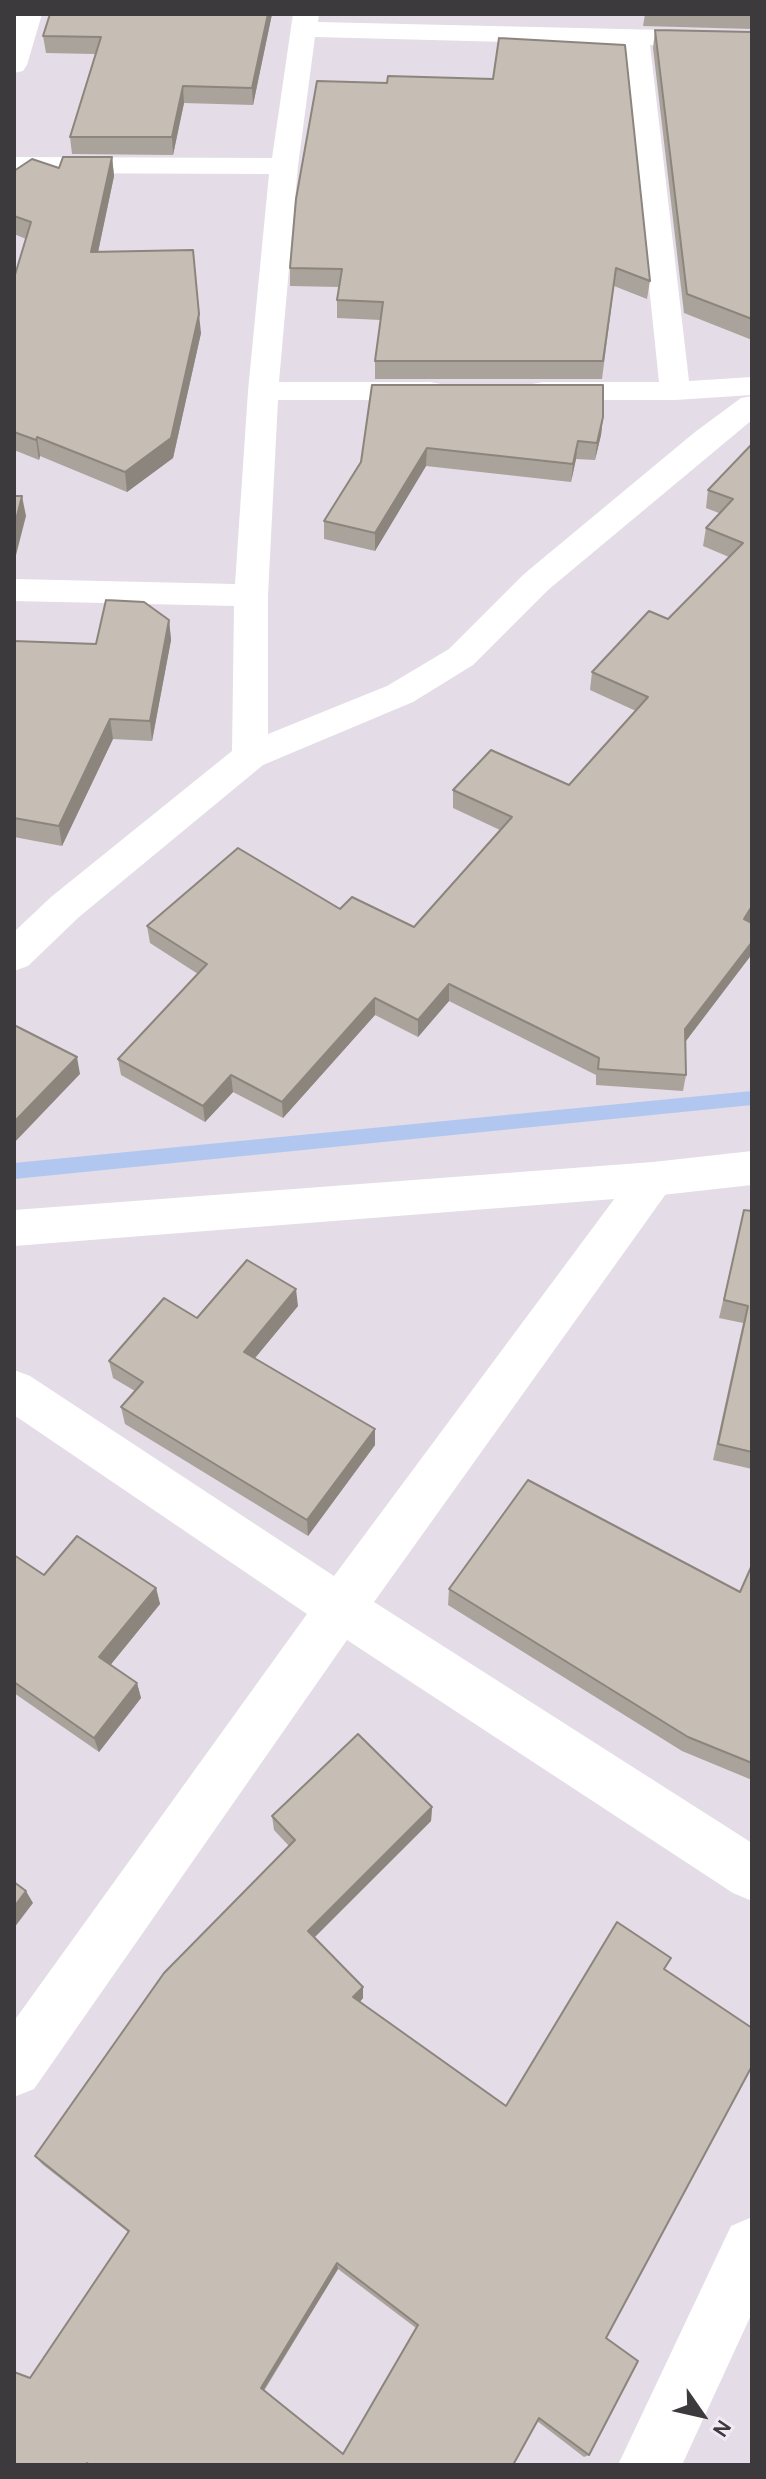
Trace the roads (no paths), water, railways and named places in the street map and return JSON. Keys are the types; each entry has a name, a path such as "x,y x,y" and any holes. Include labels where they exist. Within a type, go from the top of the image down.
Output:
{"street":[{"path":"14,65 29,14"},
{"path":"250,756 251,595 263,391 284,166 305,22 636,39 752,40"},
{"path":"636,39 675,391"},
{"path":"14,165 284,166"},
{"path":"517,391 675,391 752,386"},
{"path":"263,391 453,391"},
{"path":"14,956 65,907 250,756 400,694 461,657 536,582 706,439 752,405"},
{"path":"14,590 251,595"},
{"path":"14,1228 653,1179 752,1168"},
{"path":"14,2069 340,1608 653,1179"},
{"path":"14,1390 340,1608 752,1874"},
{"path":"649,2465 752,2247"}],"waterway":[{"path":"14,1171 752,1098"}]}
